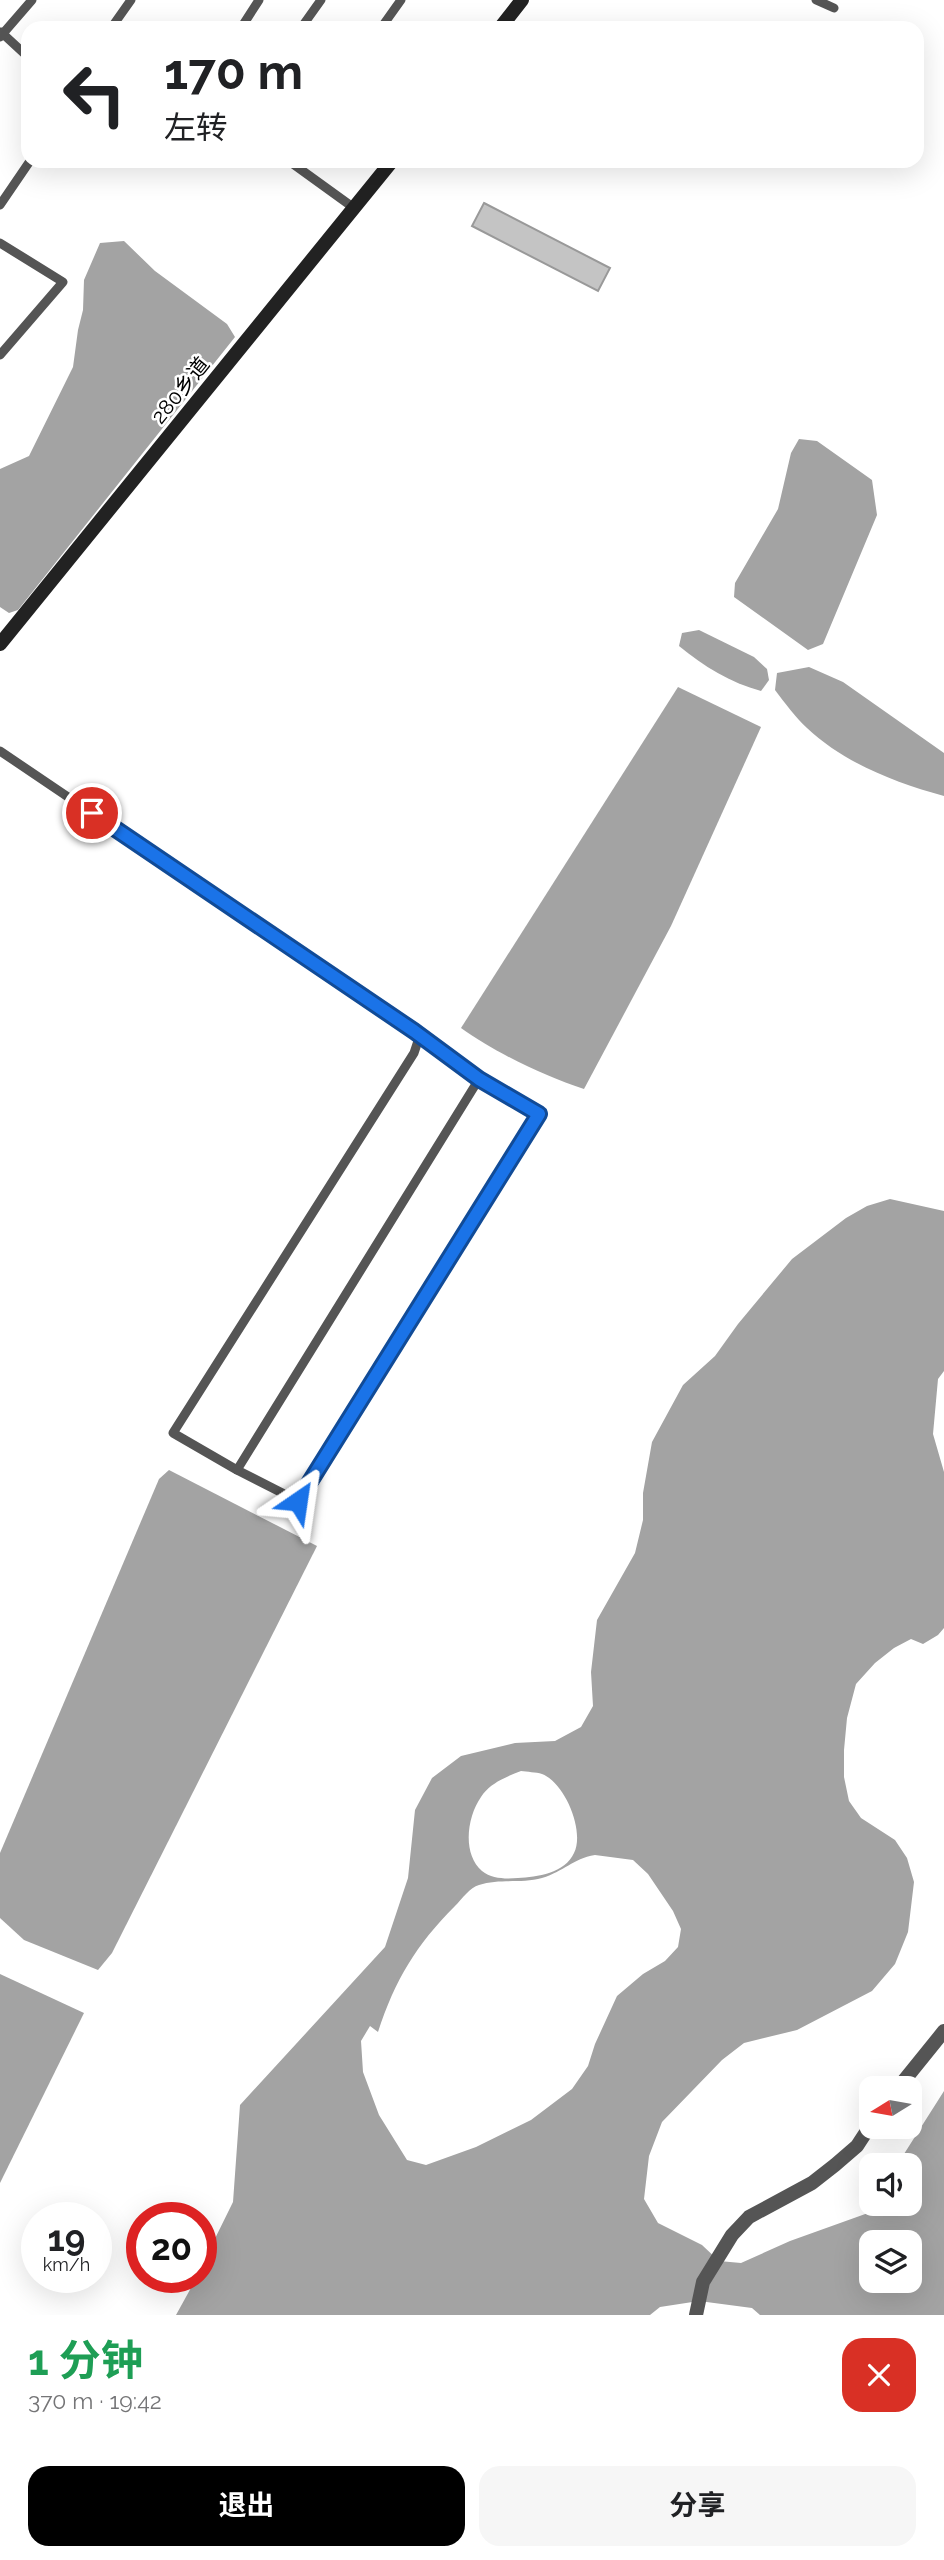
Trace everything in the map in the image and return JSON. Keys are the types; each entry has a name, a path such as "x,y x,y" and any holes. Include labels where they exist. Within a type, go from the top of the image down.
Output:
{"street":[{"path":"506,21 522,0"},
{"name":"280乡道","path":"0,644 386,168"},
{"path":"908,2076 944,2031"},
{"path":"696,2315 704,2282 725,2246 749,2217 812,2183 857,2146 862,2139"}],"lane":[{"path":"21,51 1,34 32,0"},
{"path":"116,21 131,0"},
{"path":"246,21 259,0"},
{"path":"306,21 321,0"},
{"path":"386,21 401,0"},
{"path":"816,0 834,8"},
{"path":"0,205 25,168"},
{"path":"299,168 354,208"},
{"path":"0,243 63,282 0,355"},
{"path":"0,751 414,1031 479,1079 539,1114 298,1501 173,1433 414,1053 418,1041 414,1031"},
{"path":"237,1470 479,1079"}],"shaded area":[{"path":"124,241 155,271 227,324 235,337 18,610 9,613 0,607 0,469 29,456 73,367 83,310 84,280 100,243"},
{"path":"799,439 817,441 872,480 877,515 823,644 808,650 734,597 735,583 778,509 791,453"},
{"path":"699,630 754,657 767,669 769,680 761,691 718,673 679,646 682,633"},
{"path":"809,667 843,682 944,753 944,796 871,770 837,752 807,728 775,690 777,673"},
{"path":"678,687 761,727 671,926 584,1089 521,1063 461,1028"},
{"path":"890,1199 944,1211 944,1371 938,1379 933,1434 944,1472 944,1628 923,1644 911,1639 894,1648 875,1663 856,1684 847,1718 844,1750 844,1777 849,1801 861,1818 895,1840 907,1858 914,1882 908,1932 895,1964 872,1991 797,2030 744,2043 722,2060 662,2122 649,2156 644,2199 658,2223 702,2245 719,2261 741,2263 790,2241 860,2216 922,2216 922,2153 905,2153 914,2139 922,2139 922,2126 944,2091 944,2315 760,2315 752,2308 699,2301 660,2307 650,2315 176,2315 188,2293 217,2293 217,2234 233,2202 240,2105 385,1947 408,1878 415,1810 432,1778 461,1756 515,1743 555,1741 581,1727 593,1706 591,1672 597,1620 635,1553 643,1520 643,1493 652,1442 683,1385 715,1356 792,1259 846,1218 867,1206","holes":["521,1771 542,1774 558,1787 571,1809 577,1833 574,1853 564,1865 542,1875 509,1878 486,1874 476,1864 469,1845 470,1825 476,1805 485,1792 499,1781","595,1855 633,1860 648,1874 673,1911 681,1929 678,1947 665,1961 643,1974 617,1996 588,2066 572,2089 531,2120 476,2147 426,2165 407,2160 379,2115 363,2072 361,2041 370,2026 378,2032 408,1964 441,1920 476,1886 542,1878"]},
{"path":"169,1470 317,1546 112,1953 98,1970 24,1940 0,1918 0,1853 159,1479"},
{"path":"0,1974 84,2013 0,2183"}],"building":[{"path":"484,203 610,268 598,291 472,226"}],"route":[{"path":"92,813 414,1031 479,1079 539,1114 298,1501"}]}
